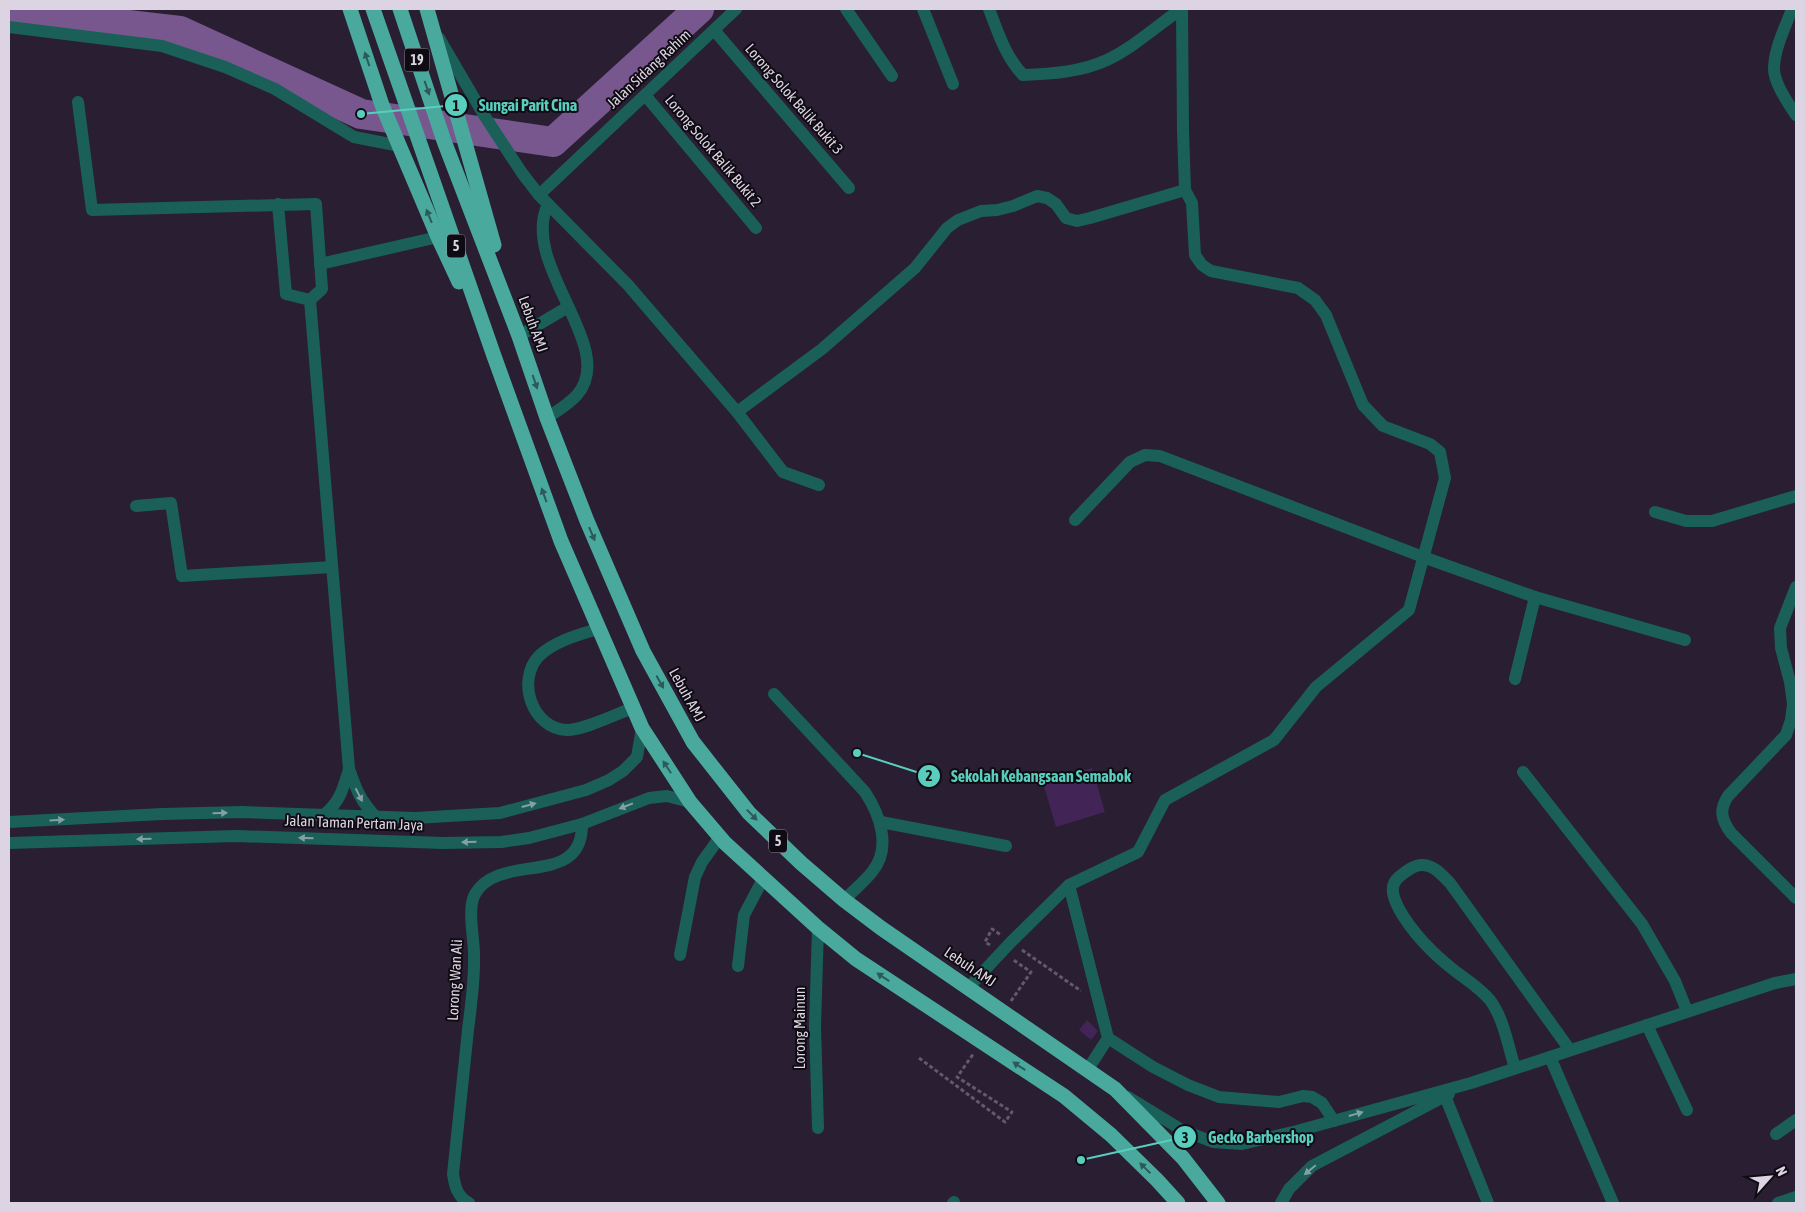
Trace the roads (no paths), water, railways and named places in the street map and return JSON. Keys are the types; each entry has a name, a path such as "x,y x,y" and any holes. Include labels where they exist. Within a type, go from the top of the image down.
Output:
{"highway":[{"path":"350,9 382,105 438,237 494,356"},
{"name":"19","path":"373,9 418,137"},
{"name":"Lebuh AMJ","path":"400,9 444,141 519,336 547,418 587,521 643,651 693,742 749,813 801,863 844,900 881,928 1115,1089 1183,1158 1218,1203"},
{"path":"427,9 519,336"},
{"name":"5","path":"418,137 561,541 642,728 690,802 720,837 763,879 818,928 856,959 1064,1096 1111,1134 1178,1203"}],"street":[{"name":"Jalan Sidang Rahim","path":"543,199 645,95 736,9"},
{"path":"846,9 892,76"},
{"path":"922,9 953,84"},
{"path":"989,9 1006,52 1014,65 1023,75 1030,75 1077,69 1106,60 1122,52 1181,9"},
{"path":"968,988 1011,942 1069,885 1138,852 1165,800 1274,740 1316,687 1409,610 1446,478 1440,452 1430,444 1383,426 1363,405 1326,315 1316,300 1298,288 1211,271 1202,266 1195,255 1192,203 1185,190 1182,130 1181,9"},
{"path":"1792,9 1779,44 1774,71 1785,99 1796,116"},
{"path":"432,26 484,115 522,173 543,199 628,285 737,412 782,472 819,485"},
{"path":"9,27 162,46 225,67 275,89 354,137 400,146"},
{"name":"Lorong Solok Balik Bukit 3","path":"714,30 849,188"},
{"name":"Lorong Solok Balik Bukit 2","path":"645,95 756,228"},
{"path":"78,102 92,210 316,204 322,289 310,300"},
{"path":"737,412 822,349 915,268 948,228 969,214 1013,206 1037,196 1047,198 1056,204 1066,218 1077,220 1090,218 1185,190"},
{"path":"543,199 544,212 541,228 543,246 555,280 582,340 587,358 586,378 578,393 565,406 547,418"},
{"path":"278,204 286,294 310,300"},
{"path":"320,264 438,237"},
{"path":"310,300 349,769 365,805 376,817"},
{"path":"519,336 568,307"},
{"path":"1075,520 1130,462 1145,455 1160,456 1423,557 1535,597 1685,640"},
{"path":"1655,512 1686,521 1712,521 1796,496"},
{"path":"136,506 171,503 182,576 332,567"},
{"path":"1796,586 1780,628 1781,648 1790,682 1793,704 1791,733 1728,796 1723,804 1721,814 1731,833 1796,898"},
{"path":"1515,679 1535,597"},
{"path":"598,629 565,640 538,657 529,679 528,691 532,704 537,714 546,723 566,730 633,708"},
{"path":"774,694 865,792 876,808 881,822 881,856 873,871 844,900"},
{"name":"Jalan Taman Pertam Jaya","path":"9,822 242,812 414,818 500,812 586,790 609,780 623,771 637,757 642,728"},
{"path":"324,815 335,806 343,790 349,769"},
{"path":"1524,772 1642,924 1675,981 1687,1011"},
{"name":"Jalan Taman Pertam Jaya","path":"9,843 236,836 443,843 501,842 529,838 582,824 649,798 667,796 690,802"},
{"path":"881,822 1006,846"},
{"name":"Lorong Wan Ali","path":"469,1203 462,1199 455,1189 453,1174 475,967 471,910 474,897 478,889 500,874 523,868 549,866 559,863 570,855 579,844 582,824"},
{"path":"680,955 695,877 702,862 720,837"},
{"path":"1515,1068 1500,1016 1490,1000 1479,988 1446,964 1426,946 1413,932 1394,899 1392,887 1396,880 1408,870 1418,865 1429,866 1450,883 1570,1050"},
{"path":"738,966 744,915 763,879"},
{"path":"1069,885 1108,1038 1153,1067 1219,1097 1279,1102 1303,1096 1312,1097 1322,1103 1334,1121"},
{"name":"Lorong Mainun","path":"818,928 815,1026 818,1128"},
{"path":"1115,1089 1182,1130 1213,1142 1242,1144 1334,1121 1471,1082 1775,983 1796,979"},
{"path":"1647,1025 1687,1110"},
{"path":"1088,1069 1108,1038"},
{"path":"1550,1056 1613,1203"},
{"path":"1281,1203 1289,1189 1312,1166 1471,1082"},
{"path":"1445,1096 1488,1203"},
{"path":"1776,1134 1796,1120"},
{"path":"1778,1203 1796,1197"}],"waterway":[{"path":"9,11 180,31 361,114 553,142 699,9"}],"place":[{"name":"Sungai Parit Cina","path":"361,114"},
{"name":"Sekolah Kebangsaan Semabok","path":"857,753"},
{"name":"Gecko Barbershop","path":"1081,1160"}]}
